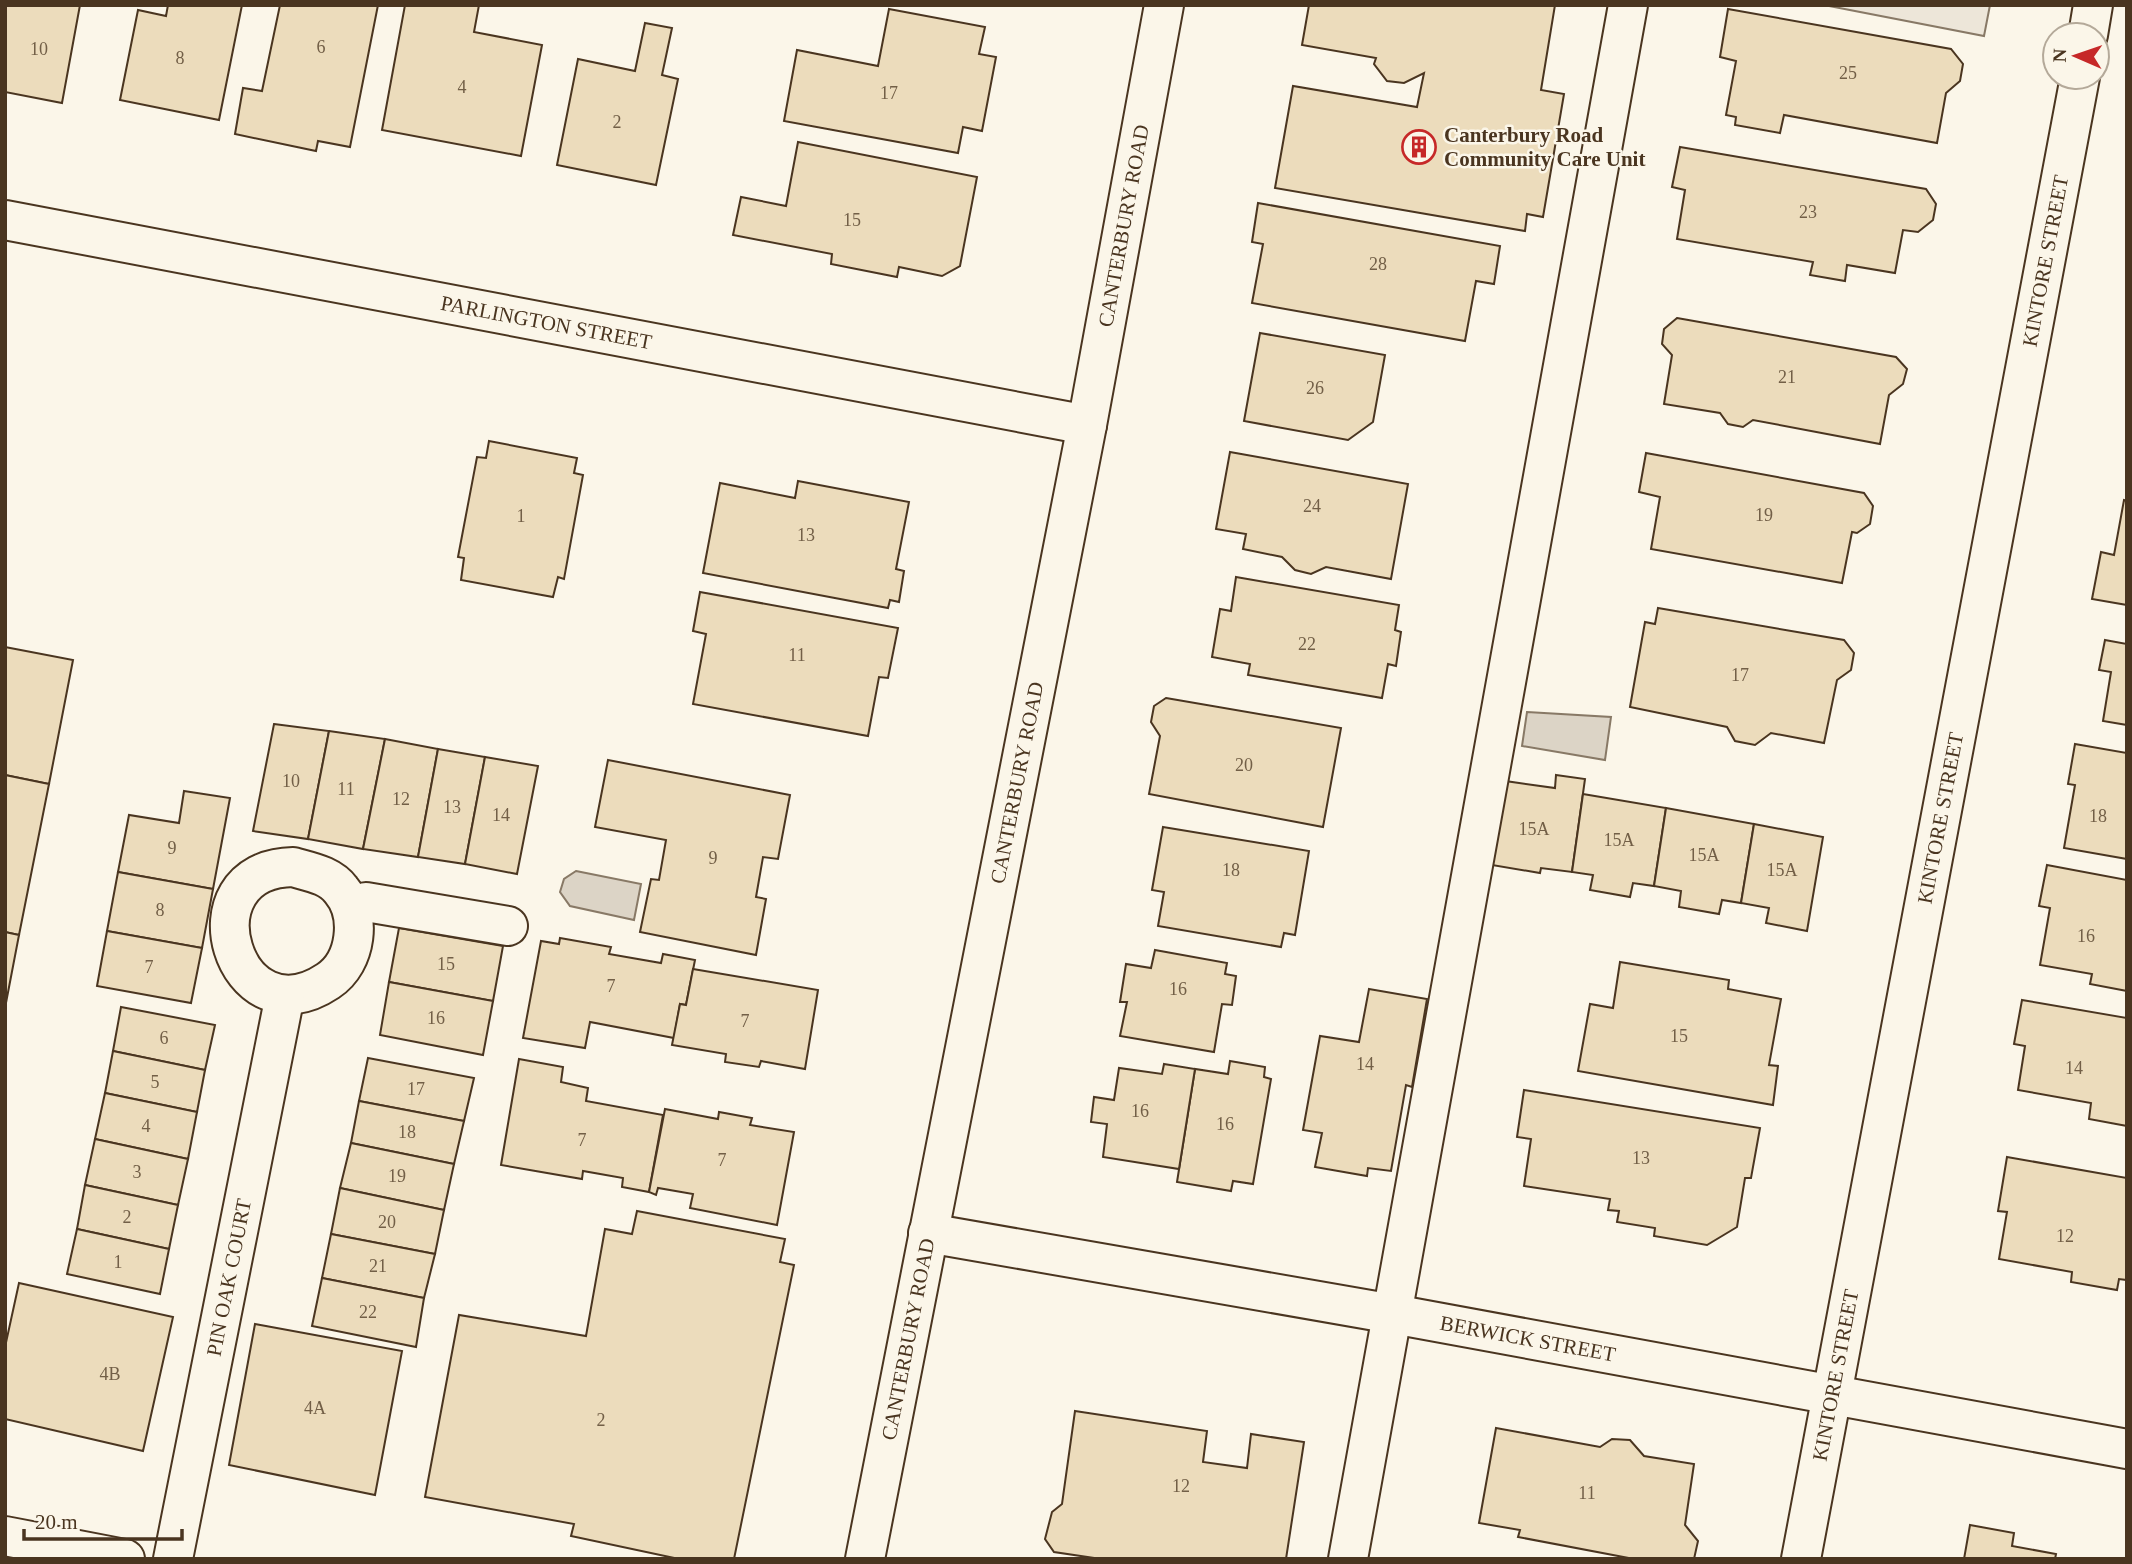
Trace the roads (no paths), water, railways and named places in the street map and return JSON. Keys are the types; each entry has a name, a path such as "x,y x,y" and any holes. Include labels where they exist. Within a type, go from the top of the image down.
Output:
{"street":[{"name":"CANTERBURY ROAD","path":"865,1559 1087,425 1164,5"},
{"path":"1348,1559 1629,5"},
{"name":"KINTORE STREET","path":"1801,1559 1829,1396 2077,91"},
{"name":"PARLINGTON STREET","path":"5,220 1087,425"},
{"path":"293,867 321,875 340,888 353,908 352,946 332,979 309,992 285,995 260,988 242,970 232,950 231,914 238,893 263,871 293,867"},
{"path":"353,908 366,902 508,926"},
{"name":"PIN OAK COURT","path":"173,1559 285,995"},
{"name":"BERWICK STREET","path":"928,1233 1393,1314 2127,1449"},
{"path":"5,1536 125,1559"}],"place":[{"name":"Canterbury Road Community Care Unit","path":"1419,147"}]}
